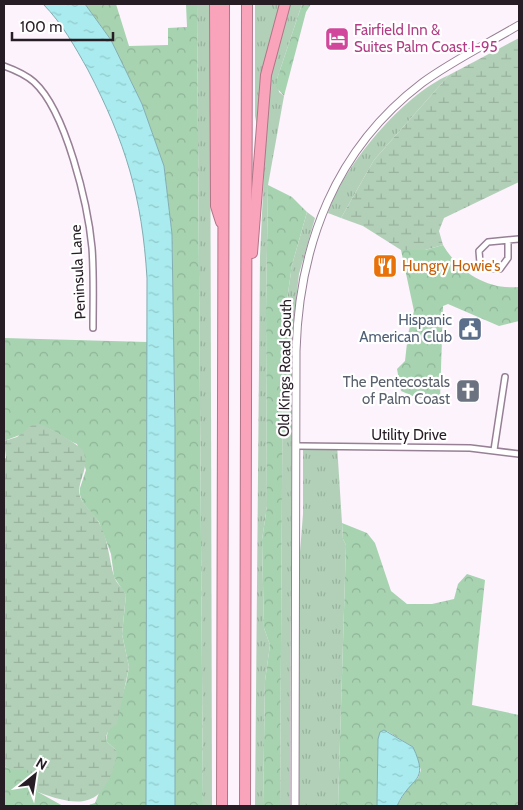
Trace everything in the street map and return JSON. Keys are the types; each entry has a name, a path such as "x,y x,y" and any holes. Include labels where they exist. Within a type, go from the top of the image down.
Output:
{"highway":[{"path":"215,4 216,206 224,233"},
{"path":"222,806 224,4"},
{"path":"245,806 247,4"},
{"path":"247,284 254,239 266,75 273,41 285,4"}],"street":[{"name":"Old Kings Road South","path":"294,806 298,446 296,351 299,296 315,234 333,187 366,139 410,92 439,72 519,25"},
{"name":"Peninsula Lane","path":"4,66 25,75 41,89 63,133 76,166 90,234 93,328"},
{"path":"508,241 508,258 500,269 486,268 480,263 479,252 488,242 519,239"},
{"path":"494,450 505,377"},
{"name":"Utility Drive","path":"298,446 434,447 494,450 519,454"}],"green space":[{"path":"85,4 116,4 129,46 168,45 168,28 187,27 186,4 197,4 203,806 175,806 175,428 172,234 164,166 142,104 111,40"},
{"path":"197,4 210,4 212,806 203,806"},
{"path":"255,4 282,4 258,132 255,116"},
{"path":"289,4 302,4 277,79 279,92 284,96 268,185 266,312 267,506 262,540 264,628 270,645 265,681 263,806 255,806 260,256 267,106 273,63"},
{"path":"302,4 311,4 306,12 284,96 276,87 277,79"},
{"path":"519,38 519,182 444,218 439,231 443,245 425,250 401,250 363,226 341,218 374,160 449,75"},
{"path":"449,75 374,160 341,218 328,213 347,174 377,134 413,98"},
{"path":"268,185 292,197 307,212 292,265 283,328 280,806 263,806 265,681 270,645 264,628 262,540 267,506 266,312"},
{"path":"307,212 315,218 299,274 292,335 290,806 280,806 283,328 292,265"},
{"path":"443,245 457,263 475,277 496,286 519,287 519,321 499,326 448,304 443,306 440,400 415,397 401,391 397,369 405,361 408,334 414,311 401,250 425,250"},
{"path":"4,338 147,342 146,806 86,806 95,803 116,750 106,741 108,730 118,718 118,709 129,667 122,634 126,595 114,577 111,554 99,522 83,503 80,495 80,488 86,470 77,444 45,427 32,425 25,433 4,441"},
{"path":"39,424 63,436 83,451 85,469 79,490 80,496 101,527 115,579 126,595 122,634 129,667 117,724 108,731 106,738 106,741 116,750 117,755 112,772 99,793 91,799 80,801 54,798 38,792 27,769 11,769 4,766 4,459 6,458 4,441 17,437 32,425"},
{"path":"303,442 337,444 343,539 346,545 338,806 298,806 298,577 303,514"},
{"path":"342,523 367,533 375,543 391,591 407,604 432,604 454,599 458,584 467,574 485,580 472,705 519,715 519,806 397,806 408,787 418,778 421,770 413,747 387,731 378,739 377,806 338,806 346,545 343,539"},
{"path":"4,766 28,769 38,792 63,806 4,806"}],"water":[{"path":"43,4 85,4 111,40 142,104 164,166 172,234 175,428 175,806 146,806 147,278 141,222 130,171 113,122 88,70 68,36"},
{"path":"384,730 413,747 420,767 417,779 402,796 397,806 377,806 378,739 380,732"}],"place":[{"name":"Fairfield Inn & Suites Palm Coast I-95","path":"337,39"},
{"name":"Hungry Howie's","path":"385,266"},
{"name":"Hispanic American Club","path":"470,329"},
{"name":"The Pentecostals of Palm Coast","path":"468,391"}]}
